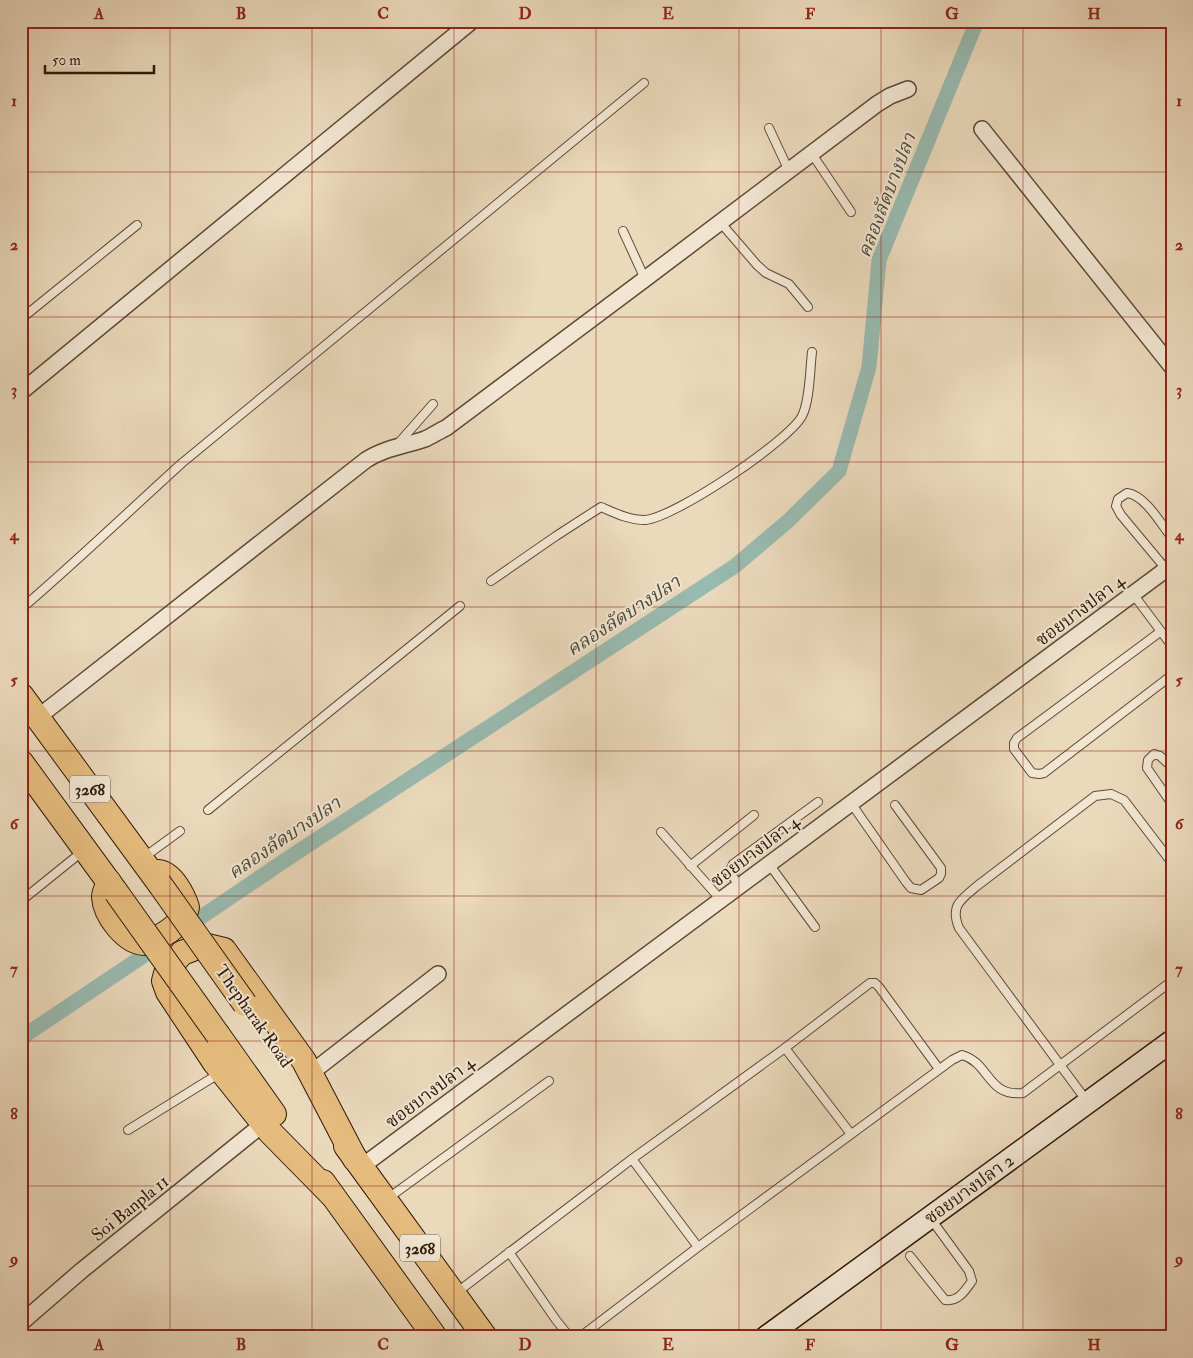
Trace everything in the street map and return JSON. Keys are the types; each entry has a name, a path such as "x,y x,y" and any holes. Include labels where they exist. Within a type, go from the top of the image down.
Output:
{"main road":[{"name":"Thepharak Road","path":"21,695 485,1337"},
{"name":"3268","path":"23,770 112,887 434,1337"},
{"path":"112,887 104,895 106,906 111,916 126,936 137,942 151,942 182,920 187,907 183,896 163,872 150,871"},
{"path":"332,1195 263,1124 222,1072 168,992 164,981 167,970 182,953 203,945 214,946 224,950 304,1060 358,1163"}],"street":[{"path":"21,392 472,21"},
{"path":"37,718 376,453 428,438 446,428 877,104 890,96 908,90"},
{"path":"982,129 1172,366"},
{"name":"ซอยบางปลา 4","path":"358,1163 721,900 1169,567"},
{"path":"311,1074 438,974"},
{"name":"ซอยบางปลา 2","path":"766,1337 1172,1041"},
{"name":"Soi Banpla 11","path":"21,1322 263,1124"}],"lane":[{"path":"21,609 70,568 182,464 644,83"},
{"path":"769,128 789,170"},
{"path":"812,154 851,212"},
{"path":"720,222 761,269 789,284 808,306"},
{"path":"21,319 137,225"},
{"path":"623,231 645,279"},
{"path":"491,581 601,507 628,518 645,520 678,507 733,475 786,435 804,414 812,352"},
{"path":"395,448 433,404"},
{"path":"1169,567 1121,515 1116,506 1118,499 1127,493 1134,494 1142,500 1172,538"},
{"path":"1133,594 1172,646"},
{"path":"208,810 460,606"},
{"path":"1160,632 1017,738 1014,743 1014,749 1032,773 1044,773 1172,675"},
{"path":"1172,767 1160,756 1154,754 1148,760 1147,768 1172,804"},
{"path":"1088,1102 958,928 954,917 955,908 961,899 977,886 1095,796 1111,794 1124,800 1172,863"},
{"path":"740,886 730,873 733,864 818,802"},
{"path":"851,803 906,882 911,888 921,890 939,878 942,874 941,868 895,805"},
{"path":"690,866 754,815"},
{"path":"150,871 180,831"},
{"path":"661,832 721,900"},
{"path":"21,901 85,850"},
{"path":"769,864 815,926"},
{"path":"580,1337 698,1247 939,1069 962,1055 976,1062 998,1088 1011,1094 1022,1092 1172,981"},
{"path":"454,1294 632,1159 785,1048 870,983 875,983 939,1069"},
{"path":"785,1048 851,1134"},
{"path":"128,1130 222,1072"},
{"path":"385,1200 549,1081"},
{"path":"632,1159 698,1247"},
{"path":"910,1256 945,1300 952,1301 959,1297 972,1281 969,1271 929,1218"},
{"path":"509,1252 556,1320 568,1335 575,1337"}],"waterway":[{"name":"คลองลัดบางปลา","path":"182,930 296,853 735,566 788,521 839,471 869,367 879,260 977,21"},
{"name":"คลองลัดบางปลา","path":"21,1038 161,944"}]}
